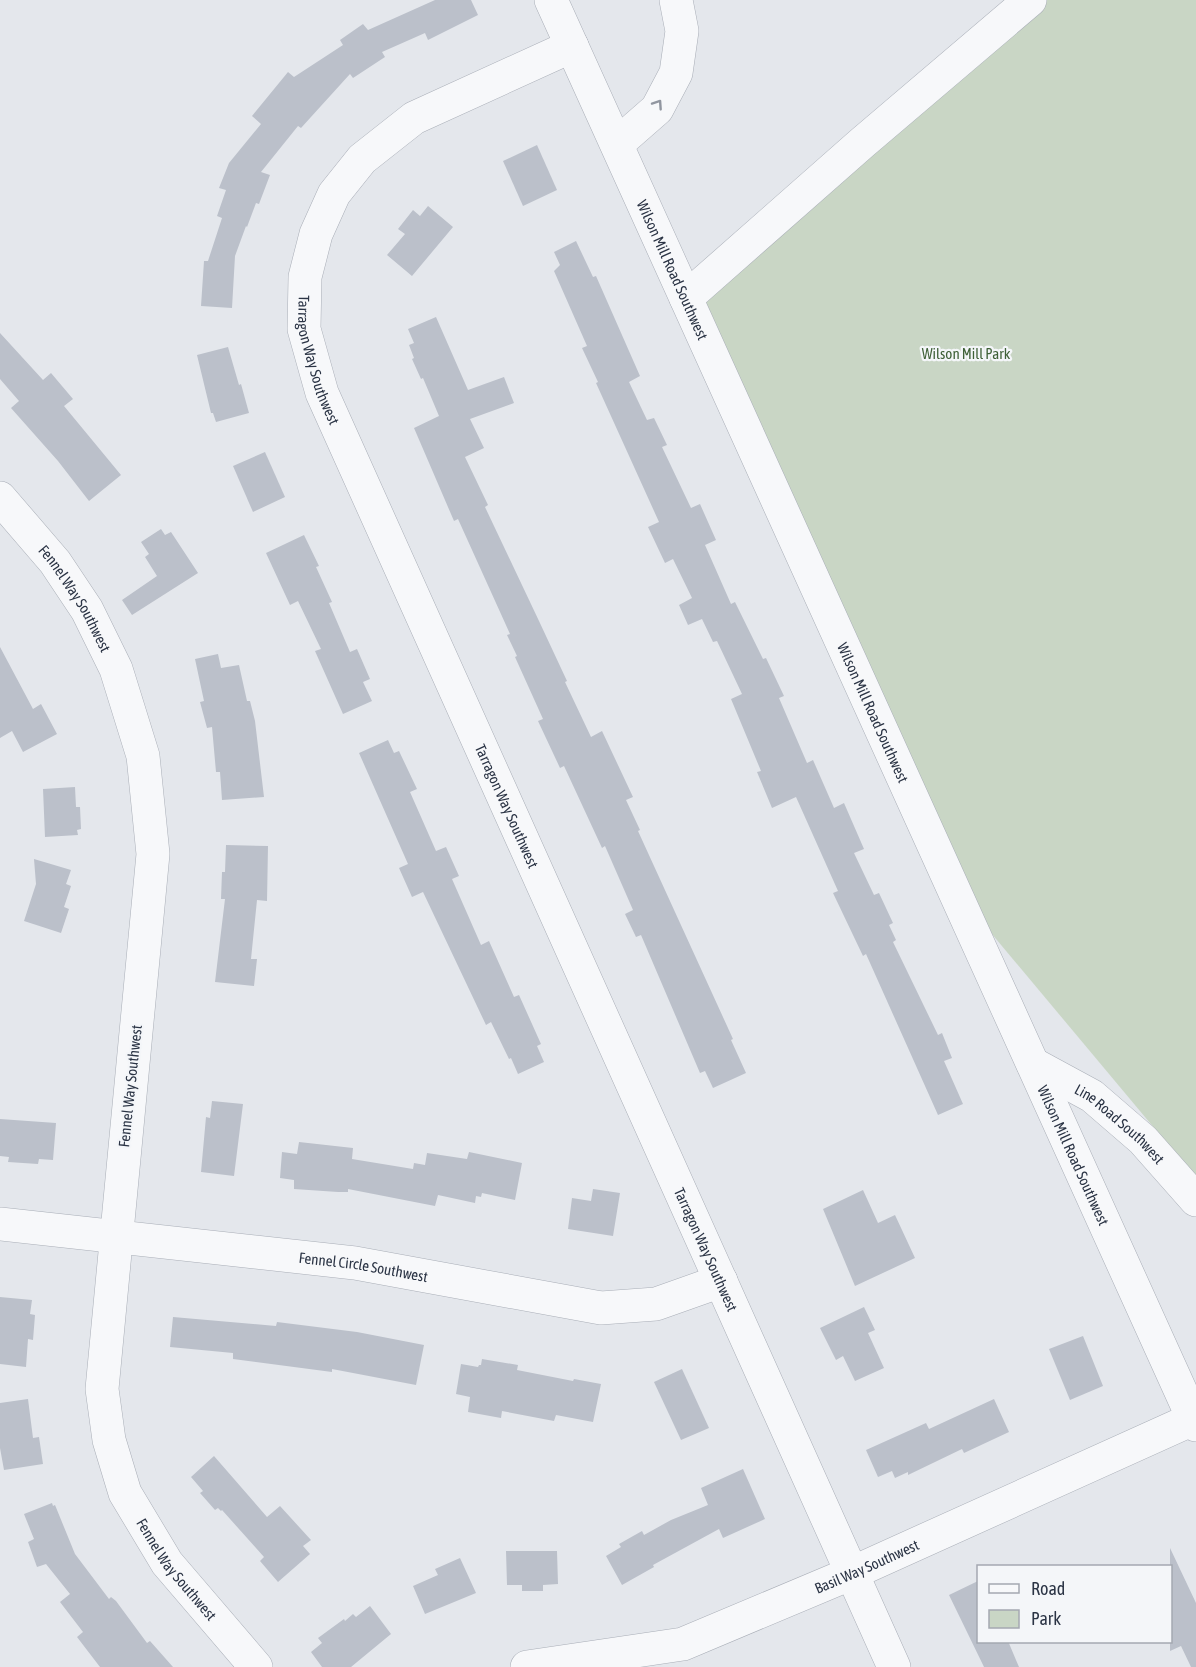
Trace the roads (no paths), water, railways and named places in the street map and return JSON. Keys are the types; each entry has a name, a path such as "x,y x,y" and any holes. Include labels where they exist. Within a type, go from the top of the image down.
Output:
{"street":[{"name":"Wilson Mill Road Southwest","path":"551,0 1194,1422"},
{"path":"616,144 657,109 676,73 682,31 676,0"},
{"path":"686,298 862,143 1030,0"},
{"name":"Tarragon Way Southwest","path":"572,46 414,118 362,159 334,194 316,234 305,277 304,329 321,393 894,1667"},
{"name":"Fennel Way Southwest","path":"0,498 55,562 87,610 116,669 143,756 153,854 102,1389 109,1440 125,1493 167,1563 256,1667"},
{"name":"Line Road Southwest","path":"1033,1064 1092,1096 1143,1140 1196,1200"},
{"name":"Fennel Circle Southwest","path":"0,1224 355,1263 601,1308 656,1304 721,1281"},
{"name":"Basil Way Southwest","path":"527,1667 683,1644 852,1573 1194,1422"}],"park label":[{"name":"Wilson Mill Park","path":"966,353"}]}
